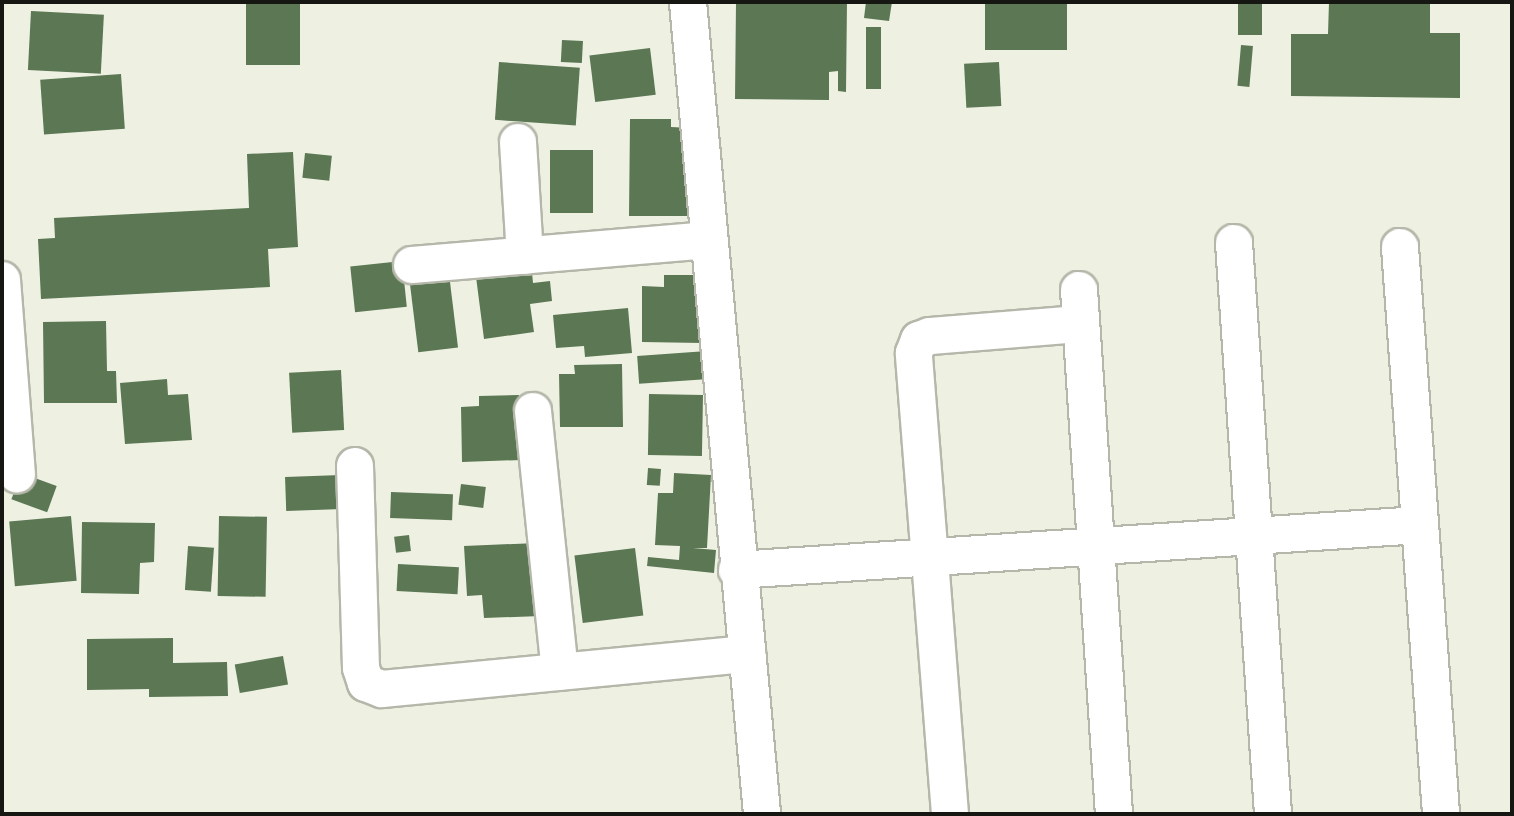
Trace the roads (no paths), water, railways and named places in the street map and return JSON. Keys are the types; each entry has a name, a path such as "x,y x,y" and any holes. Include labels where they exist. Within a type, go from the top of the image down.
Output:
{"street":[{"path":"688,2 737,570 762,814"},
{"path":"518,142 525,256"},
{"path":"412,265 709,240"},
{"path":"1234,243 1273,814"},
{"path":"1400,247 1441,814"},
{"path":"2,280 17,474"},
{"path":"950,814 914,353 919,340 930,336 1079,307 1098,544 1114,814"},
{"path":"533,411 560,672"},
{"path":"355,466 361,668 366,683 382,689 747,654"},
{"path":"737,570 1420,525"}]}
